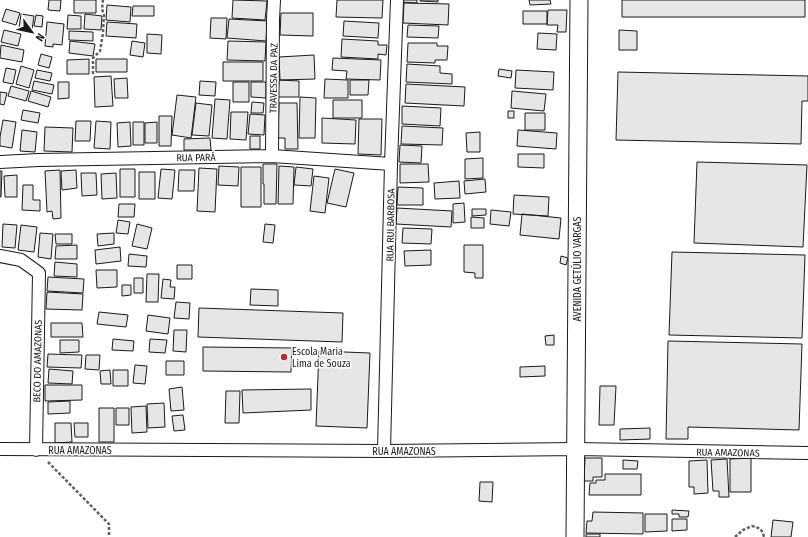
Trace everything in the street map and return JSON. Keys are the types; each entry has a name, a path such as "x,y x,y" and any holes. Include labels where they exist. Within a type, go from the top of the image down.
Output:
{"street":[{"name":"TRAVESSA DA PAZ","path":"272,156 274,0"},
{"name":"RUA RUI BARBOSA","path":"384,451 391,164 397,0"},
{"name":"AVENIDA GETÚLIO VARGAS","path":"575,537 580,0"},
{"name":"RUA PARÁ","path":"0,162 272,156 391,164"},
{"name":"BECO DO AMAZONAS","path":"0,256 21,260 39,273 36,450"},
{"name":"RUA AMAZONAS","path":"0,449 384,451 576,449 808,453"}],"path":[{"path":"93,74 93,58 100,51 103,33 104,15 102,0"},
{"path":"36,450 109,524 110,537"},
{"path":"735,537 743,530 752,526 759,528 763,532 764,537"}],"building":[{"path":"49,0 61,0 60,11 48,10"},
{"path":"74,0 96,0 96,13 74,13"},
{"path":"233,0 267,1 265,20 232,18"},
{"path":"337,0 383,0 382,18 336,17"},
{"path":"401,0 417,0 417,3 401,2"},
{"path":"438,0 438,2 420,1"},
{"path":"529,0 550,0 551,4 530,5"},
{"path":"622,0 805,0 805,17 622,17"},
{"path":"404,3 449,4 448,25 403,23"},
{"path":"107,5 131,7 130,22 106,20"},
{"path":"133,6 154,6 154,16 132,16"},
{"path":"6,9 20,13 16,25 2,21"},
{"path":"548,10 567,10 566,32 557,32 558,25 547,25"},
{"path":"523,11 547,11 547,24 523,24"},
{"path":"281,13 313,13 313,36 280,35"},
{"path":"21,14 34,16 32,30 19,28"},
{"path":"85,14 102,16 101,30 84,29"},
{"path":"36,15 43,16 42,27 34,26"},
{"path":"68,15 81,16 81,29 67,29"},
{"path":"211,18 227,18 226,39 210,38"},
{"path":"229,19 267,21 266,41 227,38"},
{"path":"344,21 379,23 378,38 343,36"},
{"path":"47,22 64,24 62,45 53,44 53,47 45,46"},
{"path":"107,22 137,24 136,38 106,36"},
{"path":"408,25 439,26 438,38 407,37"},
{"path":"4,30 21,34 18,46 1,42"},
{"path":"619,30 637,31 637,50 619,50"},
{"path":"69,31 93,32 93,41 69,40"},
{"path":"538,33 557,34 556,50 537,49"},
{"path":"147,34 162,35 161,54 147,53"},
{"path":"342,39 378,41 378,45 387,45 386,55 378,54 378,59 341,57"},
{"path":"70,41 95,44 93,56 69,53"},
{"path":"132,41 145,43 143,57 130,55"},
{"path":"228,41 266,42 265,61 227,60"},
{"path":"408,43 437,43 437,46 448,46 447,60 435,60 435,63 407,62"},
{"path":"1,45 24,50 22,62 0,58"},
{"path":"41,54 52,57 49,68 38,65"},
{"path":"314,55 315,79 280,80 279,57"},
{"path":"333,58 381,60 380,80 346,79 347,71 332,70"},
{"path":"89,59 89,74 67,74 67,60"},
{"path":"96,59 127,59 127,72 96,72"},
{"path":"223,62 263,62 263,81 223,81"},
{"path":"407,64 440,66 440,73 452,74 452,84 406,82"},
{"path":"21,66 34,70 29,88 16,84"},
{"path":"6,68 16,70 13,84 3,82"},
{"path":"499,69 512,71 511,78 498,76"},
{"path":"37,70 52,73 50,81 35,78"},
{"path":"516,70 554,72 553,90 515,88"},
{"path":"618,72 808,76 808,101 802,101 801,144 616,140"},
{"path":"111,76 113,106 95,107 94,77"},
{"path":"127,78 128,98 115,98 114,79"},
{"path":"325,79 348,80 348,98 324,98"},
{"path":"279,80 299,81 299,97 278,97"},
{"path":"350,80 369,80 368,95 350,95"},
{"path":"34,81 54,85 52,94 32,90"},
{"path":"200,81 216,82 215,96 199,95"},
{"path":"58,82 69,82 69,98 58,99"},
{"path":"233,82 249,82 249,102 233,102"},
{"path":"251,82 266,82 266,98 251,97"},
{"path":"406,84 465,87 464,106 405,103"},
{"path":"11,86 29,91 26,101 8,96"},
{"path":"31,91 51,97 48,107 28,101"},
{"path":"512,91 546,94 544,111 511,108"},
{"path":"0,92 7,93 4,105 0,104"},
{"path":"177,95 196,97 191,138 172,135"},
{"path":"300,97 316,98 315,138 299,138"},
{"path":"215,99 230,100 227,139 212,138"},
{"path":"333,100 362,100 362,118 333,118"},
{"path":"252,102 264,103 263,113 251,113"},
{"path":"196,103 212,105 209,136 192,135"},
{"path":"279,103 297,103 298,149 285,149 285,138 278,138"},
{"path":"402,106 441,108 440,126 402,124"},
{"path":"23,110 40,113 38,123 21,120"},
{"path":"508,111 514,111 514,118 508,118"},
{"path":"231,112 248,112 246,140 230,139"},
{"path":"525,113 545,113 545,130 525,130"},
{"path":"250,114 265,115 264,135 248,134"},
{"path":"159,116 172,116 171,146 159,146"},
{"path":"322,118 356,120 355,144 322,143"},
{"path":"359,119 382,119 381,155 358,154"},
{"path":"3,120 16,122 12,148 0,146"},
{"path":"76,121 91,121 90,141 75,141"},
{"path":"96,121 111,122 110,149 94,148"},
{"path":"130,122 131,146 118,147 117,123"},
{"path":"133,122 144,122 144,145 133,145"},
{"path":"157,122 157,143 145,143 145,123"},
{"path":"402,126 443,128 442,145 401,144"},
{"path":"45,127 73,128 72,152 44,151"},
{"path":"22,130 37,132 35,152 20,151"},
{"path":"518,130 557,133 556,149 517,146"},
{"path":"480,132 480,152 467,152 466,133"},
{"path":"250,136 260,136 260,149 250,149"},
{"path":"210,138 211,150 184,150 184,139"},
{"path":"400,145 422,146 421,163 399,162"},
{"path":"518,154 544,154 544,168 518,167"},
{"path":"483,158 483,178 465,179 465,159"},
{"path":"697,162 807,165 803,247 694,243"},
{"path":"263,164 277,164 276,204 264,204"},
{"path":"400,164 428,164 429,182 400,183"},
{"path":"219,166 239,167 238,186 218,185"},
{"path":"279,166 294,167 293,204 278,204"},
{"path":"241,167 261,167 261,207 241,207"},
{"path":"296,167 313,169 311,186 294,185"},
{"path":"199,168 217,169 215,212 197,211"},
{"path":"120,169 135,169 135,197 120,197"},
{"path":"161,169 175,170 172,199 158,198"},
{"path":"335,169 354,173 346,207 327,203"},
{"path":"60,170 61,218 53,219 52,211 47,212 45,171"},
{"path":"76,170 77,188 62,190 61,171"},
{"path":"179,170 195,170 194,191 178,191"},
{"path":"0,171 2,171 1,197 0,197"},
{"path":"139,172 155,172 155,199 139,199"},
{"path":"81,173 96,173 97,195 82,196"},
{"path":"116,173 117,198 102,199 101,174"},
{"path":"17,175 17,197 5,197 4,176"},
{"path":"314,176 329,178 325,213 310,211"},
{"path":"485,179 486,192 465,194 464,181"},
{"path":"459,181 460,198 435,199 434,183"},
{"path":"23,185 33,185 33,200 40,200 40,211 22,210"},
{"path":"398,187 423,188 423,205 397,205"},
{"path":"514,195 549,197 548,216 513,214"},
{"path":"464,203 465,222 453,223 453,204"},
{"path":"119,204 135,204 134,217 118,217"},
{"path":"397,208 452,211 451,227 396,224"},
{"path":"472,209 486,209 486,215 472,216"},
{"path":"491,210 511,212 509,226 490,224"},
{"path":"522,214 561,218 559,239 520,235"},
{"path":"471,217 484,218 484,228 471,228"},
{"path":"118,220 130,222 128,234 116,233"},
{"path":"3,224 17,225 15,248 2,247"},
{"path":"137,224 152,228 147,249 132,246"},
{"path":"265,224 275,225 273,243 263,242"},
{"path":"21,225 37,227 34,252 18,250"},
{"path":"403,228 432,229 431,244 402,243"},
{"path":"40,233 53,234 51,259 38,257"},
{"path":"114,233 114,244 98,246 97,234"},
{"path":"55,234 72,234 72,244 56,244"},
{"path":"77,245 77,259 55,259 56,246"},
{"path":"464,245 483,245 483,278 475,278 475,273 464,272"},
{"path":"120,247 121,261 96,264 95,250"},
{"path":"431,250 431,265 405,266 404,251"},
{"path":"672,252 805,255 802,338 669,335"},
{"path":"129,254 147,256 146,267 128,266"},
{"path":"561,256 568,258 566,265 560,263"},
{"path":"55,262 77,264 77,277 54,276"},
{"path":"177,265 192,265 192,279 177,279"},
{"path":"96,270 117,270 117,287 97,288"},
{"path":"147,274 159,274 158,302 146,302"},
{"path":"48,277 84,279 83,293 47,291"},
{"path":"134,278 143,278 143,293 134,293"},
{"path":"163,279 171,280 170,287 175,287 174,299 161,298"},
{"path":"122,285 131,285 131,295 122,296"},
{"path":"251,289 278,290 278,306 250,305"},
{"path":"47,292 83,294 82,310 46,309"},
{"path":"176,302 190,303 189,319 174,318"},
{"path":"199,308 343,313 342,342 198,337"},
{"path":"99,312 128,315 126,327 97,324"},
{"path":"148,315 170,318 168,334 146,331"},
{"path":"51,323 82,323 83,337 51,337"},
{"path":"174,330 187,330 186,352 173,351"},
{"path":"554,335 554,345 546,345 545,336"},
{"path":"113,339 134,341 133,351 112,350"},
{"path":"150,339 167,340 165,353 149,352"},
{"path":"60,340 79,340 79,352 60,353"},
{"path":"668,341 802,344 799,430 688,427 688,439 666,439"},
{"path":"203,347 292,348 291,372 203,371"},
{"path":"319,351 370,353 367,428 316,426"},
{"path":"48,354 82,355 81,368 47,367"},
{"path":"86,355 100,355 99,370 85,369"},
{"path":"166,361 184,361 184,375 166,375"},
{"path":"135,365 147,366 145,384 133,383"},
{"path":"545,366 545,376 520,377 520,367"},
{"path":"49,369 73,371 72,384 48,383"},
{"path":"110,370 111,384 101,384 100,371"},
{"path":"113,370 128,370 128,386 113,386"},
{"path":"45,385 82,385 82,400 45,401"},
{"path":"600,386 616,386 614,425 599,425"},
{"path":"182,387 184,410 171,411 169,389"},
{"path":"311,389 311,410 243,413 242,390"},
{"path":"226,391 240,391 239,423 225,423"},
{"path":"70,401 70,413 48,414 48,402"},
{"path":"164,403 165,427 148,428 147,404"},
{"path":"146,406 147,432 132,433 131,407"},
{"path":"99,408 114,408 114,442 99,442"},
{"path":"116,408 129,408 129,425 116,425"},
{"path":"183,415 185,430 174,431 172,416"},
{"path":"55,423 71,423 72,442 55,443"},
{"path":"74,423 88,423 88,437 75,437"},
{"path":"650,428 650,439 620,440 620,429"},
{"path":"585,458 602,458 602,477 593,477 593,481 584,481"},
{"path":"751,458 751,492 730,492 730,459"},
{"path":"727,459 729,497 719,497 719,491 713,491 711,460"},
{"path":"623,460 638,461 637,469 623,469"},
{"path":"707,460 708,493 694,494 694,487 689,487 689,461"},
{"path":"605,474 641,474 641,495 589,495 590,483 596,483 596,480 605,480"},
{"path":"480,482 493,482 492,502 479,501"},
{"path":"672,510 689,511 688,517 679,517 679,514 672,514"},
{"path":"593,512 643,513 643,534 586,533 587,521 592,521"},
{"path":"645,514 667,514 667,531 645,532"},
{"path":"672,519 687,519 687,530 672,531"},
{"path":"773,520 793,522 791,537 771,537"},
{"path":"586,534 600,534 600,537 586,537"}],"place":[{"name":"Escola Maria Lima de Souza","path":"284,357"}]}
